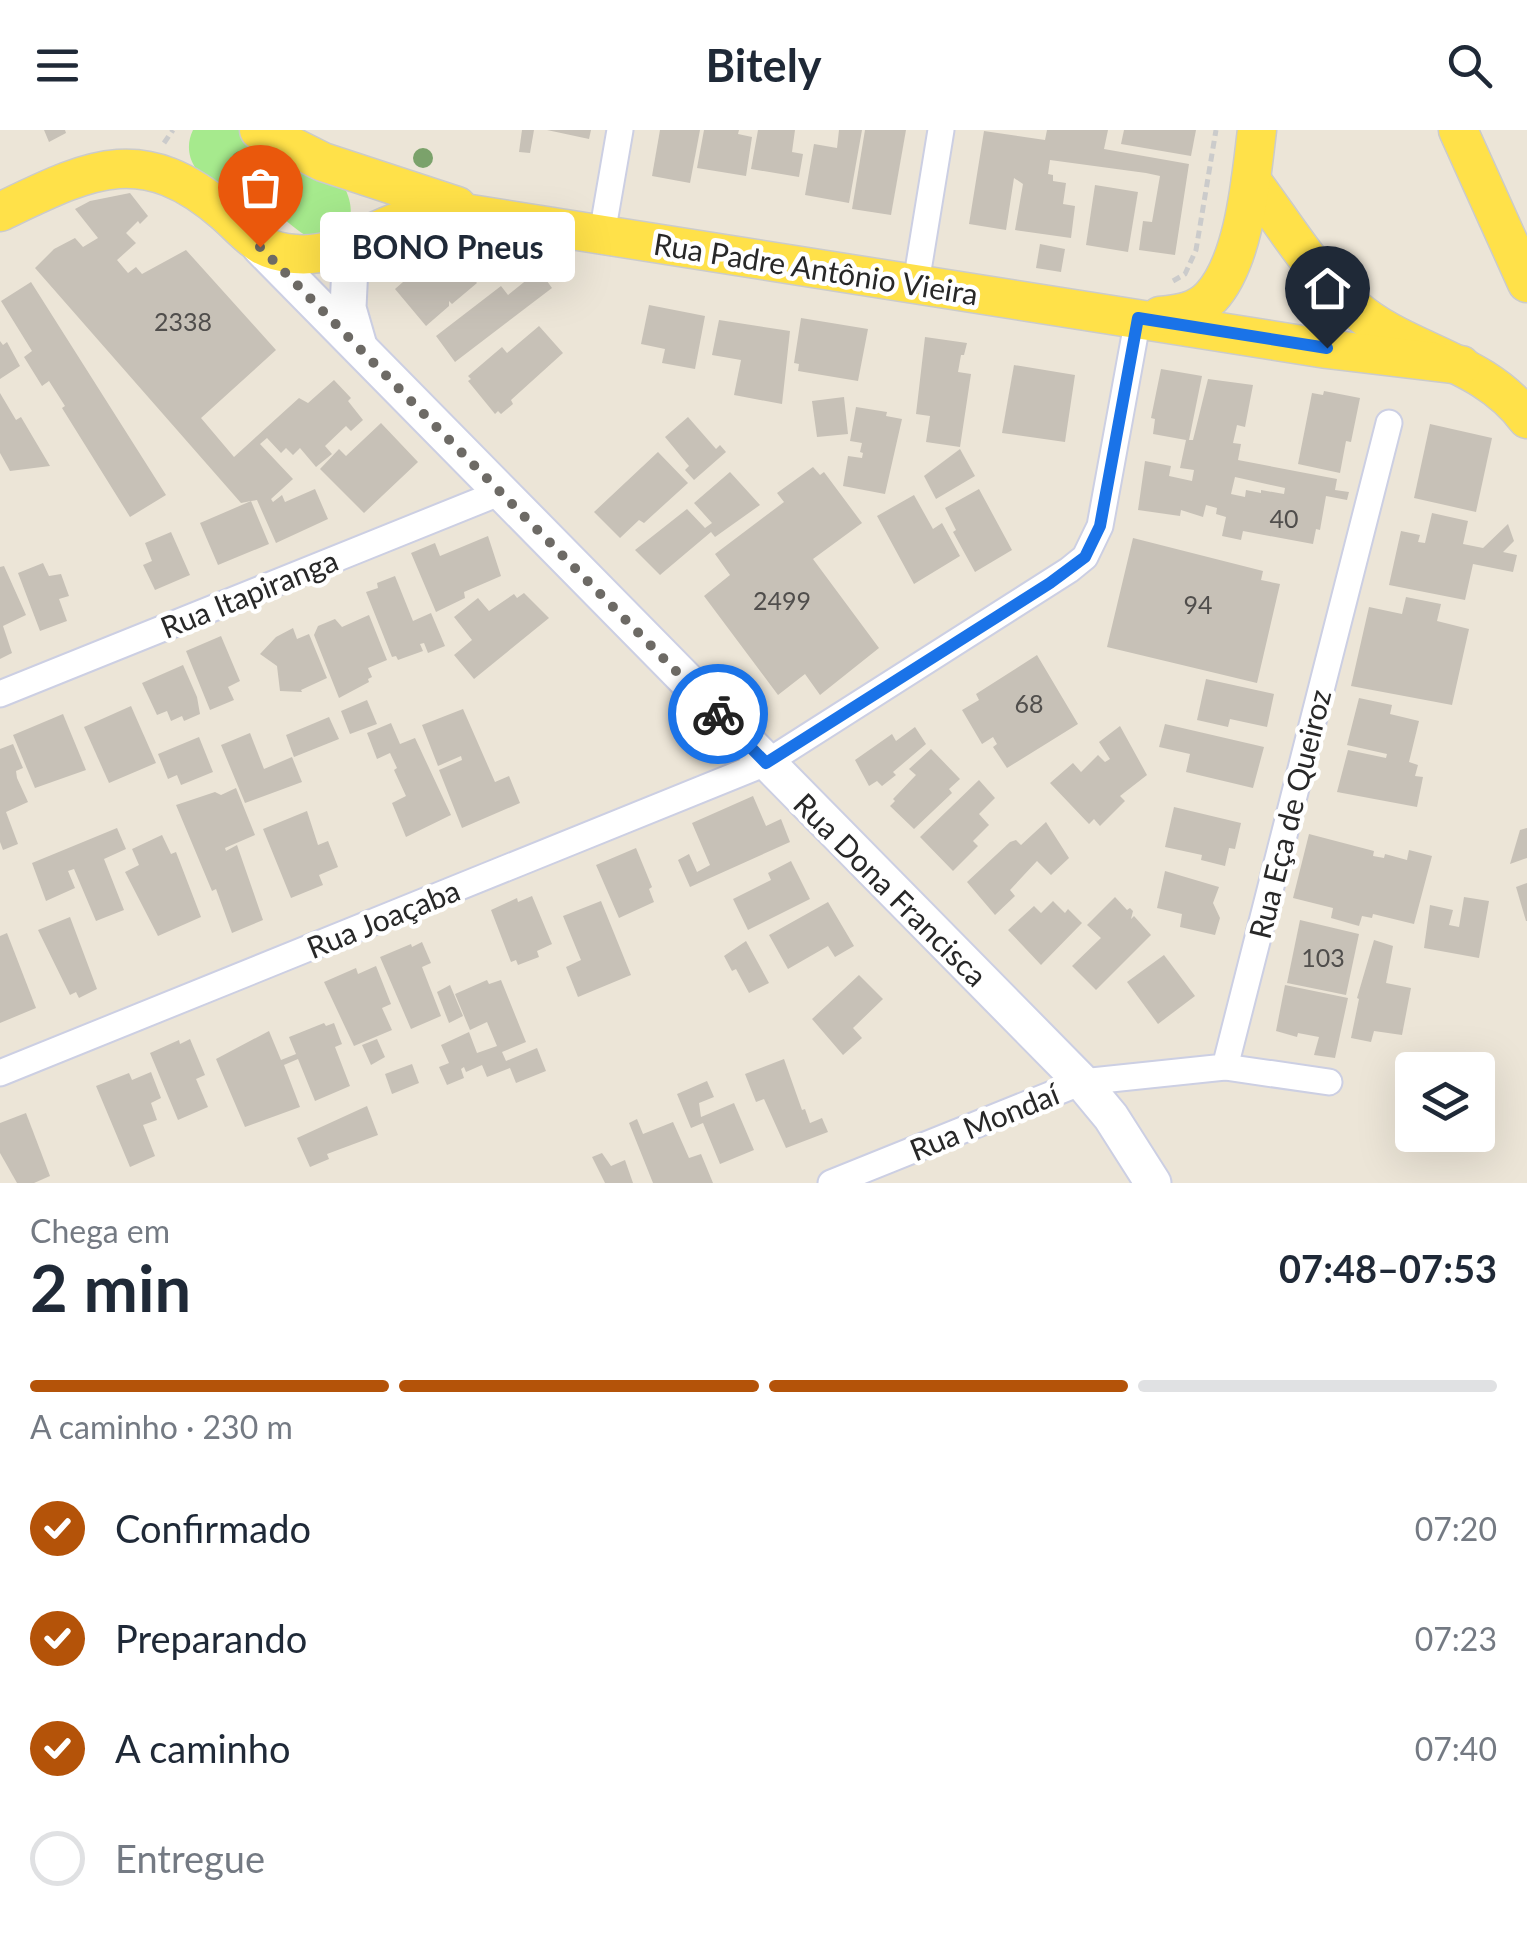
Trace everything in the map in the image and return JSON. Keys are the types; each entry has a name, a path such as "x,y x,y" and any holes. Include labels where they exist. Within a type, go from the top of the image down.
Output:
{"main road":[{"path":"259,130 355,174"},
{"name":"Rua Padre Antônio Vieira","path":"1138,318 1187,313 1210,300 1225,277 1234,254 1257,130"},
{"path":"1458,130 1527,284"},
{"path":"0,212 81,175 122,167 146,170 200,192 260,247"},
{"name":"Rua Padre Antônio Vieira","path":"355,174 494,217"},
{"name":"Rua Dona Francisca","path":"355,174 366,203 360,232 351,245 348,308 361,352"},
{"path":"1250,180 1328,282 1353,308 1500,389 1527,419"},
{"name":"Rua Padre Antônio Vieira","path":"260,247 312,255 351,245 377,230 420,216 464,212 1327,348 1460,365"},
{"name":"Rua Dona Francisca","path":"260,247 1082,1082 1111,1117 1153,1183"}],"street":[{"path":"602,234 620,130"},
{"path":"916,283 941,130"},
{"name":"Rua Joaçaba","path":"0,1073 766,763 1050,583 1085,557 1100,526 1138,318"},
{"name":"Rua Eça de Queiroz","path":"1225,1066 1389,423"},
{"name":"Rua Itapiranga","path":"0,694 498,492"},
{"path":"1082,1082 1225,1066 1329,1082"},
{"name":"Rua Mondaí","path":"831,1183 1082,1082"}],"path":[{"path":"1168,285 1186,274 1196,250 1216,130"}],"green space":[{"path":"193,130 242,130 344,186 351,210 346,225 331,233 308,237 245,187 206,178 189,153"}],"building":[{"path":"44,130 65,130 66,133 49,142"},
{"path":"522,130 534,130 530,153 519,152"},
{"path":"547,130 591,130 589,139"},
{"path":"660,130 700,130 690,183 652,176"},
{"path":"704,130 739,130 738,134 752,137 746,176 697,168"},
{"path":"758,130 795,130 792,152 803,154 799,177 751,169"},
{"path":"839,130 862,130 849,203 805,195 814,144 837,148"},
{"path":"865,130 906,130 891,215 852,209"},
{"path":"1047,130 1108,130 1104,149 1189,164 1175,255 1139,250 1143,221 1152,222 1160,176 1146,173 1050,160 1048,174 1053,175 1053,181 1066,183 1063,204 1075,206 1071,238 1015,230 1023,184 1014,178 1006,230 969,224 984,131 1045,140"},
{"path":"1124,130 1196,130 1191,156 1121,144"},
{"path":"1095,185 1138,192 1128,252 1086,245"},
{"path":"130,193 148,216 126,233 136,243 117,260 128,273 136,267 142,274 186,250 276,350 201,418 234,457 299,398 308,403 334,380 351,398 348,401 363,420 351,431 346,426 325,446 332,454 316,467 300,448 293,455 286,448 281,453 267,438 260,444 293,479 271,499 273,502 282,495 285,502 315,489 328,519 276,543 257,500 241,503 35,268 54,249 75,238 83,247 98,238 75,209 90,201"},
{"path":"1040,244 1065,249 1061,272 1036,268"},
{"path":"444,260 452,268 459,263 477,283 452,304 449,301 449,306 426,326 395,289 419,268 427,279 427,274"},
{"path":"539,270 552,288 455,362 436,336 501,286 508,295"},
{"path":"31,282 166,495 130,517 49,381 42,386 24,357 32,351 1,301"},
{"path":"649,305 705,316 695,369 662,363 665,349 641,344"},
{"path":"801,318 868,329 858,381 798,371 799,364 794,363"},
{"path":"719,320 790,331 782,404 734,395 741,360 712,355"},
{"path":"539,326 563,353 511,400 513,404 495,414 468,376 502,347 507,353"},
{"path":"925,337 967,343 958,372 971,374 960,447 926,442 930,416 916,414"},
{"path":"0,341 3,345 7,342 20,366 0,379"},
{"path":"1014,365 1075,375 1065,442 1002,433"},
{"path":"1161,369 1202,376 1189,440 1193,440 1208,379 1253,385 1245,427 1237,425 1233,443 1241,444 1238,460 1337,479 1335,490 1349,492 1347,500 1326,496 1320,530 1316,529 1313,544 1243,531 1241,540 1222,536 1226,517 1216,514 1217,508 1206,505 1203,517 1181,510 1180,516 1138,510 1145,461 1171,466 1169,476 1192,481 1194,470 1180,468 1186,440 1153,434 1155,419 1151,418","holes":["1235,477 1285,488 1284,494 1261,490 1246,490 1245,497 1231,494"]},
{"path":"1324,391 1360,398 1340,473 1298,464 1312,393 1323,395"},
{"path":"0,393 16,420 21,417 50,466 10,471 0,453"},
{"path":"844,397 848,434 817,437 812,401"},
{"path":"856,407 902,419 885,494 843,486 848,456 862,458 863,453 862,443 850,441"},
{"path":"688,417 716,449 720,445 726,452 694,480 685,470 689,466 665,437"},
{"path":"381,423 418,462 364,513 320,469 339,449 346,456"},
{"path":"1430,424 1492,438 1476,512 1414,498"},
{"path":"960,449 975,476 936,499 924,476"},
{"path":"658,452 688,483 644,523 639,520 620,538 594,512"},
{"path":"813,467 820,475 824,472 862,523 813,559 879,648 820,695 805,674 778,695 704,596 730,575 715,554 784,502 777,493"},
{"path":"730,472 760,505 715,537 711,532 660,575 635,550 687,509 705,528 712,523 694,503"},
{"path":"979,489 1012,550 975,572 945,508"},
{"path":"914,495 933,529 942,523 960,556 914,584 877,516"},
{"path":"251,501 269,544 218,565 200,523"},
{"path":"1432,513 1468,521 1463,544 1483,548 1508,524 1514,541 1503,552 1517,555 1513,572 1473,564 1465,600 1389,585 1401,531 1420,535 1418,542 1425,543"},
{"path":"171,532 190,575 155,590 143,565 152,561 145,543"},
{"path":"488,536 501,576 464,592 465,598 436,612 411,553 435,543 440,556"},
{"path":"1133,538 1263,571 1261,580 1280,584 1257,683 1107,647"},
{"path":"43,563 49,576 61,574 69,596 59,599 67,621 40,631 18,573"},
{"path":"4,566 26,615 3,626 12,653 0,659 0,567"},
{"path":"395,576 413,621 431,613 445,646 428,653 424,643 420,644 423,651 398,660 392,657 366,592"},
{"path":"524,593 549,618 474,679 454,655 472,640 454,617 478,598 489,611 514,594 517,598"},
{"path":"1406,597 1441,604 1437,621 1469,629 1452,705 1351,686 1369,607 1402,614"},
{"path":"369,615 387,660 368,668 372,677 369,682 339,698 314,635 318,626 335,619 342,627"},
{"path":"293,628 297,639 309,634 327,678 302,692 280,691 277,666 260,654 276,637"},
{"path":"221,636 240,681 228,687 234,700 210,710 186,651"},
{"path":"1037,655 1078,724 1007,768 993,747 997,744 993,737 982,744 962,710 979,700 976,694"},
{"path":"183,665 200,714 184,721 182,716 171,721 167,711 157,715 142,683"},
{"path":"1206,679 1274,694 1267,727 1230,719 1228,727 1197,720"},
{"path":"1359,698 1392,705 1390,714 1419,721 1409,762 1418,765 1415,776 1423,777 1417,807 1337,792 1348,750 1386,758 1387,754 1347,745"},
{"path":"367,700 377,724 350,734 341,711"},
{"path":"131,706 156,763 109,783 84,727"},
{"path":"463,709 495,782 509,776 520,803 462,828 439,770 462,760 461,756 438,766 422,725"},
{"path":"63,714 86,770 35,788 13,735"},
{"path":"329,717 339,739 294,757 286,735"},
{"path":"391,723 400,744 415,738 451,815 406,837 392,803 406,796 394,770 397,768 390,753 377,759 367,733"},
{"path":"1165,724 1264,747 1253,788 1186,772 1190,754 1159,747"},
{"path":"1120,726 1147,775 1120,796 1125,801 1100,826 1094,819 1089,824 1050,783 1073,763 1081,772 1098,755 1105,762 1110,759 1099,742"},
{"path":"915,727 926,744 882,786 877,781 869,786 855,760 892,734 896,741"},
{"path":"250,733 264,769 292,757 302,782 245,803 221,745"},
{"path":"199,737 213,772 181,785 177,775 168,779 158,754"},
{"path":"13,744 23,768 16,771 17,778 28,802 6,812 18,844 3,850 0,749"},
{"path":"931,749 960,779 949,789 952,793 914,829 890,806 916,775 909,769"},
{"path":"979,780 995,798 979,814 989,825 973,841 978,846 953,871 920,837"},
{"path":"236,788 255,835 225,848 226,851 237,845 263,920 232,933 176,805"},
{"path":"753,796 766,826 781,819 790,842 690,887 678,860 689,854 697,872 710,865 692,823"},
{"path":"1174,807 1241,823 1235,849 1229,848 1225,866 1201,860 1202,855 1165,847"},
{"path":"307,811 318,845 328,841 338,867 319,875 323,885 291,898 263,829"},
{"path":"1046,822 1069,858 1051,875 1037,861 1010,890 1015,896 995,915 967,882 1010,842 1016,840 1021,845"},
{"path":"117,828 126,849 104,859 124,910 96,921 74,869 68,871 75,888 46,901 32,863"},
{"path":"1527,828 1527,858 1510,864 1520,830"},
{"path":"1309,834 1374,851 1373,856 1384,858 1385,854 1407,860 1409,850 1432,856 1414,924 1373,914 1372,918 1362,916 1359,926 1331,918 1333,908 1293,898"},
{"path":"162,835 171,854 176,852 201,917 158,936 125,872 139,865 132,849"},
{"path":"636,848 654,902 619,918 596,865"},
{"path":"791,861 810,899 748,930 733,899 771,880 768,873"},
{"path":"1165,871 1219,887 1213,903 1220,918 1215,935 1180,927 1182,914 1157,908"},
{"path":"1527,883 1527,921 1526,921 1516,887"},
{"path":"532,896 552,944 537,951 539,957 518,965 516,960 511,962 491,910"},
{"path":"1115,897 1133,911 1131,919 1134,916 1151,935 1096,990 1072,966 1101,938 1087,925"},
{"path":"1464,897 1489,901 1479,958 1424,948 1430,905 1453,910 1449,925 1459,927"},
{"path":"601,901 631,975 578,997 566,967 581,960 563,916"},
{"path":"1053,901 1082,923 1041,965 1008,930 1034,906 1041,913"},
{"path":"828,902 854,946 835,957 828,946 788,969 769,935"},
{"path":"70,917 97,989 79,998 76,992 70,995 38,930"},
{"path":"1300,920 1359,934 1346,995 1287,983"},
{"path":"7,933 36,1008 0,1023 0,936"},
{"path":"1374,940 1393,946 1386,983 1411,988 1402,1035 1374,1031 1371,1042 1351,1038 1357,998"},
{"path":"746,941 769,983 749,993 724,956"},
{"path":"422,942 431,963 422,967 441,1016 411,1029 380,957"},
{"path":"1164,955 1195,996 1158,1024 1127,982"},
{"path":"376,966 391,1004 382,1008 392,1030 354,1046 324,982 356,968 358,974"},
{"path":"859,975 883,999 853,1028 862,1038 843,1055 812,1019"},
{"path":"487,980 489,984 501,980 526,1042 502,1052 506,1061 537,1048 546,1071 516,1083 510,1068 487,1077 482,1065 466,1072 464,1067 464,1078 447,1085 439,1067 449,1063 441,1045 469,1032 477,1053 497,1046 487,1022 470,1030 455,994"},
{"path":"450,985 463,1016 449,1023 437,992"},
{"path":"1285,985 1348,998 1335,1058 1314,1055 1319,1037 1298,1033 1297,1037 1276,1031"},
{"path":"334,1023 342,1044 335,1047 350,1086 315,1101 298,1059 284,1065 300,1107 245,1127 216,1059 269,1031 281,1060 296,1054 289,1037"},
{"path":"190,1039 205,1075 196,1079 208,1107 178,1120 150,1053"},
{"path":"377,1039 385,1057 371,1065 362,1045"},
{"path":"784,1059 802,1110 805,1109 810,1123 822,1118 828,1132 786,1148 764,1099 756,1102 745,1074"},
{"path":"412,1064 419,1083 392,1094 385,1074"},
{"path":"151,1072 161,1098 151,1103 157,1120 143,1125 155,1156 130,1167 96,1086 129,1073 132,1080"},
{"path":"707,1081 714,1097 699,1103 701,1117 734,1103 754,1150 720,1164 703,1123 691,1128 677,1094"},
{"path":"367,1106 378,1135 327,1154 329,1159 310,1167 297,1138"},
{"path":"26,1113 50,1176 34,1183 17,1183 0,1153 0,1123"},
{"path":"637,1119 643,1134 673,1122 689,1158 701,1154 713,1183 653,1183 629,1123"},
{"path":"602,1153 611,1166 625,1160 633,1183 605,1183 592,1157"}],"way so far":[{"path":"260,247 718,714"}],"place":[{"name":"BONO Pneus","path":"260,247"}],"route":[{"path":"718,714 766,763 1085,557 1100,526 1138,318 1327,348"}]}
